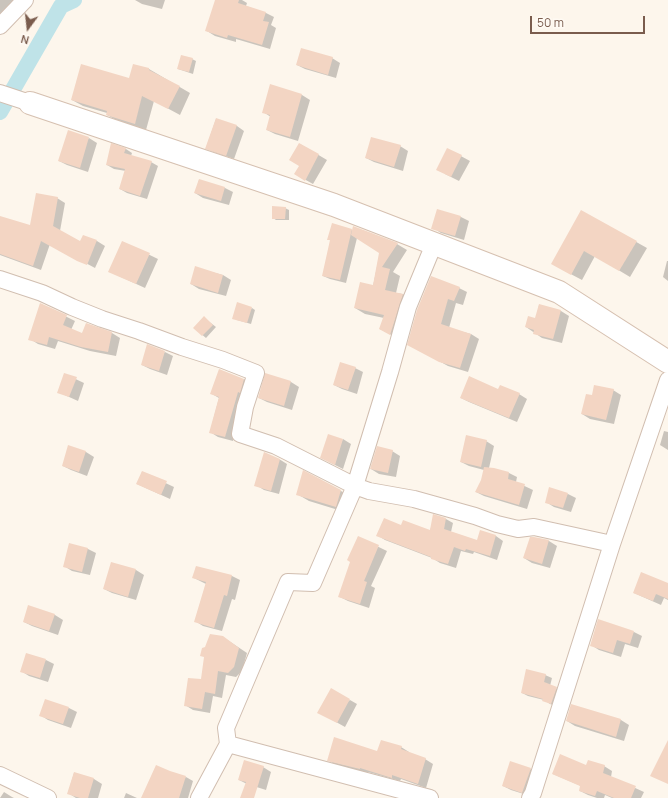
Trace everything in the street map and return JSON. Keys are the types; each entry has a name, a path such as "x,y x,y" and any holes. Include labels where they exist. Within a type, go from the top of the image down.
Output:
{"street":[{"path":"0,26 25,0"},
{"path":"0,93 334,205 559,292 668,362"},
{"path":"199,798 228,744 226,728 288,582 313,583 355,486 408,307 434,244"},
{"path":"0,279 42,293 102,319 139,331 182,348 223,360 256,373 245,407 240,434 276,446 355,486 369,491 420,500 518,529 534,527 612,544"},
{"path":"530,798 533,793 612,544 668,380"},
{"path":"228,744 430,798"},
{"path":"0,775 48,798"}],"building":[{"path":"215,0 239,0 238,3 266,12 263,21 269,22 262,45 228,35 227,38 205,31"},
{"path":"301,48 333,57 328,75 296,65"},
{"path":"181,55 193,58 189,72 177,69"},
{"path":"81,64 129,78 133,64 149,68 149,70 180,86 168,109 142,96 135,124 106,115 107,111 71,100"},
{"path":"270,84 302,94 290,137 266,130 270,115 262,113"},
{"path":"216,118 237,125 226,156 205,149"},
{"path":"68,130 89,137 80,168 58,161"},
{"path":"371,137 401,145 394,167 365,158"},
{"path":"111,143 126,148 124,153 152,161 140,196 119,189 125,169 106,165"},
{"path":"299,143 319,154 305,181 294,174 299,166 289,160"},
{"path":"447,148 462,155 451,177 436,170"},
{"path":"199,179 225,187 221,201 194,193"},
{"path":"36,193 58,197 53,226 80,241 83,235 97,240 87,265 41,241 33,266 0,254 0,216 30,225"},
{"path":"272,206 286,207 285,219 272,219"},
{"path":"437,209 461,216 455,236 431,229"},
{"path":"581,210 637,241 619,271 584,251 571,275 551,264"},
{"path":"332,223 352,229 340,280 322,276 330,240 327,240"},
{"path":"353,226 398,243 382,267 390,269 385,290 403,294 390,335 379,329 384,315 354,308 360,282 373,285 379,253 351,235"},
{"path":"122,241 150,253 136,284 108,272"},
{"path":"195,266 223,275 218,293 190,284"},
{"path":"431,276 460,287 454,301 448,299 441,324 471,334 460,368 439,362 407,345 417,310"},
{"path":"237,302 252,307 247,323 232,319"},
{"path":"40,303 67,315 63,325 82,333 86,323 112,332 108,352 81,347 49,337 47,345 28,340"},
{"path":"539,304 561,310 553,339 533,334 534,330 525,327 528,316 535,318"},
{"path":"204,316 213,325 202,336 193,328"},
{"path":"147,344 165,351 159,371 141,365"},
{"path":"340,362 356,367 348,390 333,385"},
{"path":"219,369 244,379 240,393 238,392 225,437 209,433 219,397 210,394"},
{"path":"64,373 77,377 69,397 57,393"},
{"path":"265,373 291,381 284,406 258,398"},
{"path":"469,376 498,389 500,385 520,393 509,418 460,398"},
{"path":"594,385 614,389 606,420 581,414 586,394 592,395"},
{"path":"328,434 343,439 335,465 320,458"},
{"path":"466,435 487,440 481,467 460,462"},
{"path":"68,445 86,451 79,472 62,466"},
{"path":"377,446 393,450 388,473 370,469"},
{"path":"264,452 280,459 271,491 254,486"},
{"path":"484,467 509,472 508,479 525,484 519,505 475,492 481,480"},
{"path":"303,470 341,490 336,507 296,495"},
{"path":"142,471 167,481 161,495 136,484"},
{"path":"549,487 568,493 563,508 545,503"},
{"path":"433,514 446,518 444,529 477,540 480,530 496,535 490,556 466,549 465,551 454,547 448,564 431,559 431,557 376,536 384,518 401,525 403,520 430,530"},
{"path":"358,536 379,545 364,581 367,582 360,604 338,597 350,562 347,560"},
{"path":"530,537 549,540 542,564 523,558"},
{"path":"69,543 88,548 82,572 63,567"},
{"path":"111,562 136,569 128,597 103,589"},
{"path":"196,566 232,575 227,596 224,595 214,628 194,622 206,582 192,578"},
{"path":"641,572 668,583 668,599 656,594 653,601 633,593"},
{"path":"28,605 55,614 49,631 23,622"},
{"path":"598,619 634,631 630,644 617,640 613,653 590,646"},
{"path":"210,634 223,636 239,648 234,667 228,673 218,671 215,694 205,692 202,709 184,706 188,678 201,679 204,657 200,656 202,648 205,647"},
{"path":"26,653 46,659 40,678 20,672"},
{"path":"526,669 546,674 544,682 557,687 551,704 542,701 543,699 521,693"},
{"path":"331,688 350,699 337,723 317,713"},
{"path":"45,699 69,707 63,724 39,716"},
{"path":"571,704 621,719 616,737 566,721"},
{"path":"334,737 377,751 381,740 402,746 401,749 426,758 418,784 392,775 392,778 360,768 327,761"},
{"path":"668,740 668,784 650,776"},
{"path":"560,754 586,765 588,760 605,765 603,773 636,786 631,798 614,798 597,791 595,796 579,791 580,786 552,774"},
{"path":"244,760 264,766 254,798 240,798 246,782 238,780"},
{"path":"510,761 531,768 522,793 502,786"},
{"path":"156,765 186,776 179,798 141,798"},
{"path":"74,772 94,778 88,798 80,798 67,794"}],"waterway":[{"path":"0,112 61,6 74,0"}]}
